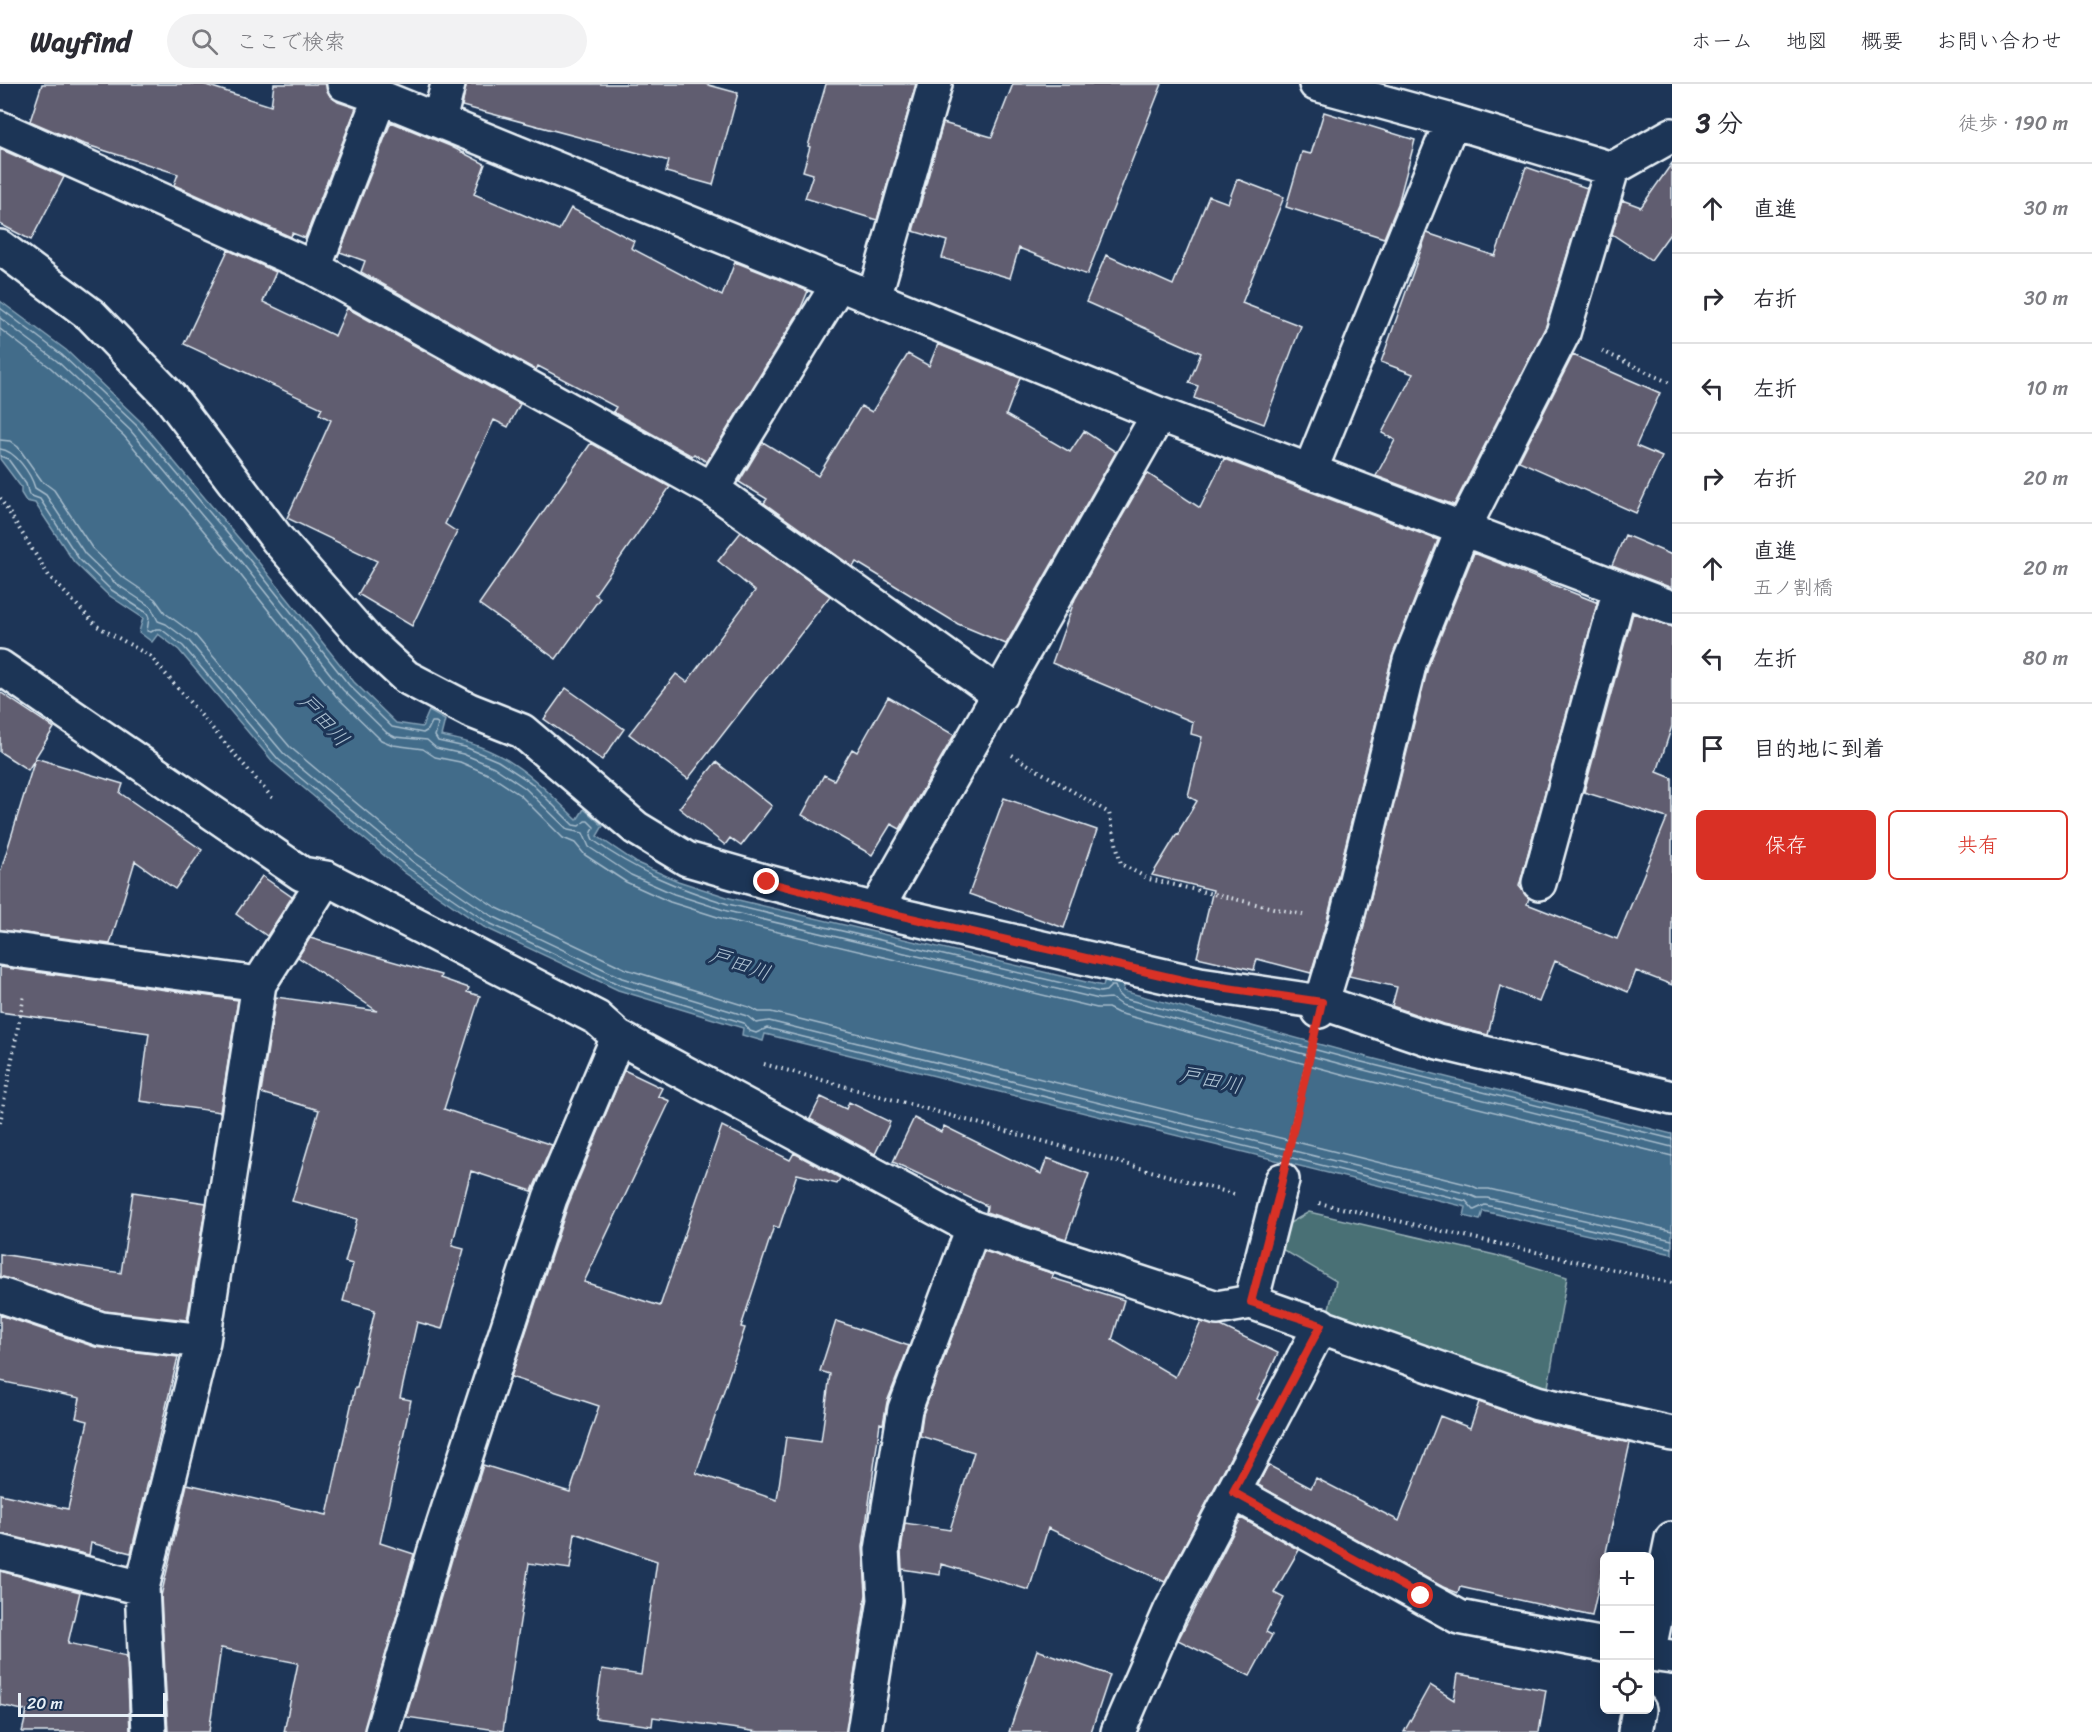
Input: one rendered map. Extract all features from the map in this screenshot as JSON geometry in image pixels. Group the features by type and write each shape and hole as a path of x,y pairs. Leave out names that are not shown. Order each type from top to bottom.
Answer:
{"street":[{"path":"344,84 1160,414 1672,608"},
{"path":"439,121 448,84"},
{"path":"874,298 935,84"},
{"path":"1316,84 1452,121 1612,169"},
{"path":"314,268 380,97"},
{"path":"1310,471 1452,121"},
{"path":"0,128 314,268 712,489 1000,695"},
{"path":"1320,1007 1345,925 1410,661 1463,529 1563,333 1612,169 1672,135"},
{"path":"0,248 91,315 170,397 278,540 367,641 406,677 469,710 522,731 636,828 687,859 876,910 1200,984 1320,1007 1438,1042 1672,1098"},
{"path":"712,489 839,284"},
{"path":"876,910 1160,414"},
{"path":"1539,883 1620,589"},
{"path":"0,667 302,874 326,878 597,1018 618,1037 973,1228 1217,1308 1251,1302 1537,1403 1672,1434"},
{"path":"149,1732 142,1588 203,1341 259,984 326,878"},
{"path":"0,948 259,984"},
{"path":"382,1732 434,1553 550,1198 618,1037"},
{"path":"1251,1302 1280,1187"},
{"path":"864,1732 885,1600 882,1550 905,1409 973,1228"},
{"path":"0,1295 101,1329 203,1341"},
{"path":"1118,1732 1170,1612 1321,1325"},
{"path":"1233,1492 1459,1617 1600,1644"},
{"path":"1654,1625 1672,1539"},
{"path":"0,1552 142,1588"},
{"path":"1654,1655 1672,1658"},
{"path":"1635,1732 1637,1714"}],"path":[{"path":"1563,333 1672,384"},
{"path":"0,498 49,576 97,626 150,656 280,806"},
{"path":"977,734 1109,813 1121,864 1149,879 1345,925"},
{"path":"0,1123 32,953"},
{"path":"758,1063 1263,1202 1280,1187 1320,1007"},
{"path":"1280,1187 1672,1283"}],"green space":[{"path":"1309,1212 1495,1255 1567,1277 1547,1393 1328,1312 1336,1281 1275,1245 1281,1228"}],"water":[{"name":"戸田川","path":"0,301 66,350 140,421 252,554 354,682 396,723 422,727 429,711 445,720 441,736 464,741 501,756 531,777 577,820 584,809 603,826 597,836 637,863 678,881 730,898 1103,986 1105,978 1125,982 1123,991 1355,1054 1672,1134 1672,1254 1483,1211 1480,1220 1464,1216 1466,1207 765,1034 763,1041 742,1035 743,1028 618,990 484,927 405,873 274,763 179,650 158,634 152,642 139,632 143,618 107,594 74,562 35,503 26,501 21,493 21,487 0,459"}],"building":[{"path":"42,84 203,84 271,106 274,84 326,84 330,96 338,102 356,108 305,238 292,233 291,237 174,185 178,174 81,143 30,121"},
{"path":"466,84 705,84 738,93 713,185 666,172 669,161 462,106"},
{"path":"826,84 916,84 877,220 805,198 813,174 803,171"},
{"path":"1013,84 1162,84 1087,275 1019,248 1010,278 942,258 947,241 913,231 943,123 992,137"},
{"path":"1324,112 1415,140 1398,204 1384,238 1286,207 1302,152 1311,154"},
{"path":"391,122 450,146 485,164 474,194 559,230 571,208 634,241 631,248 722,296 735,262 808,291 800,310 707,462 613,412 616,407 538,366 536,370 361,272 365,261 340,252"},
{"path":"0,149 64,177 31,240 0,224"},
{"path":"1672,163 1672,231 1651,260 1612,234 1622,200 1641,207"},
{"path":"1526,167 1587,188 1546,326 1454,505 1376,476 1395,440 1382,433 1413,374 1381,362 1427,233 1495,256"},
{"path":"1237,179 1284,197 1242,303 1301,326 1264,424 1194,398 1198,386 1189,383 1201,353 1086,302 1106,255 1173,285 1209,196 1228,203"},
{"path":"228,250 276,272 263,302 335,336 347,308 520,404 508,427 494,420 445,524 457,532 412,626 358,594 377,561 287,518 331,420 319,414 322,408 184,344"},
{"path":"938,344 1020,378 1006,415 1070,452 1084,431 1116,452 1006,644 958,624 858,563 856,562 853,567 764,503 767,499 739,482 763,442 818,476 861,406 872,412 908,354 929,366"},
{"path":"1573,355 1660,393 1636,446 1662,457 1636,513 1519,461"},
{"path":"591,443 670,487 595,594 600,598 556,659 479,604"},
{"path":"1224,459 1438,540 1392,657 1327,920 1311,973 1257,959 1254,970 1197,957 1213,890 1152,875 1177,834 1179,835 1180,829 1197,801 1188,796 1202,737 1191,734 1193,722 1052,663 1075,599 1147,473 1200,508"},
{"path":"741,532 830,596 688,779 629,734 676,674 687,682 755,591 718,561"},
{"path":"1625,535 1672,555 1672,588 1612,565"},
{"path":"1474,553 1596,602 1598,600 1519,886 1529,898 1527,904 1617,939 1667,818 1584,792 1633,613 1672,626 1672,726 1657,772 1672,778 1672,985 1636,971 1628,992 1555,961 1539,1002 1500,986 1488,1035 1443,1024 1392,1006 1397,987 1349,976 1363,929 1428,667"},
{"path":"566,688 624,729 602,760 544,719"},
{"path":"0,692 54,728 35,758 123,784 120,793 202,850 175,889 135,861 110,944 0,930 0,873 35,759 28,770 0,752"},
{"path":"888,697 954,735 900,829 891,824 872,855 802,815 824,775 834,780 852,749 857,752"},
{"path":"716,762 772,806 741,846 730,838 725,845 679,808"},
{"path":"1004,798 1097,830 1064,928 969,894"},
{"path":"262,876 292,897 267,936 236,914"},
{"path":"310,938 441,975 440,978 469,988 467,992 480,996 444,1109 552,1145 532,1191 471,1171 452,1246 464,1249 442,1329 417,1322 400,1398 411,1400 380,1543 414,1554 364,1732 284,1732 298,1663 221,1648 209,1732 168,1732 161,1596 187,1484 327,1515 375,1310 343,1301 353,1264 345,1262 357,1219 292,1201 319,1110 261,1093 276,997 377,1011 298,957"},
{"path":"0,967 238,1000 220,1112 140,1101 149,1033 0,1012"},
{"path":"624,1070 662,1088 658,1096 670,1101 584,1282 660,1306 722,1126 790,1160 794,1153 840,1178 837,1184 797,1174 779,1228 774,1226 741,1327 745,1328 696,1473 777,1500 786,1437 821,1442 830,1374 820,1371 836,1321 909,1346 887,1402 883,1424 880,1423 863,1547 866,1594 846,1732 759,1732 653,1717 652,1726 595,1718 602,1669 641,1675 657,1561 575,1533 570,1569 529,1563 503,1731 406,1717 452,1559 483,1465 570,1492 599,1406 511,1377 568,1205"},
{"path":"821,1097 846,1109 849,1102 890,1122 875,1154 810,1119"},
{"path":"914,1118 941,1132 944,1126 1041,1174 1047,1158 1089,1174 1066,1239 986,1212 987,1206 893,1162"},
{"path":"133,1192 206,1203 187,1320 105,1311 0,1277 0,1254 121,1273"},
{"path":"984,1251 1054,1274 1052,1278 1124,1300 1112,1340 1175,1377 1201,1322 1221,1326 1278,1353 1257,1399 1260,1401 1165,1582 1048,1528 1029,1590 941,1564 940,1575 902,1569 901,1551 905,1523 950,1530 974,1452 920,1436 923,1414"},
{"path":"0,1315 95,1347 178,1357 131,1553 91,1543 89,1555 0,1534 0,1494 68,1509 88,1421 76,1418 80,1398 0,1381"},
{"path":"1479,1402 1533,1421 1630,1443 1606,1552 1600,1552 1600,1580 1592,1616 1460,1587 1458,1593 1443,1587 1258,1485 1268,1465 1311,1488 1316,1478 1399,1521 1440,1416 1470,1428"},
{"path":"1241,1518 1299,1550 1274,1593 1284,1598 1266,1632 1272,1635 1250,1676 1178,1640"},
{"path":"0,1571 80,1592 68,1643 127,1656 130,1732 22,1732 27,1711 0,1705"},
{"path":"1037,1650 1110,1675 1091,1732 1009,1732"},
{"path":"1458,1674 1546,1690 1539,1732 1404,1732 1430,1685 1454,1700"}],"route":[{"path":"767,882 876,910 1200,984 1322,1002 1318,1011 1279,1194 1251,1302 1321,1325 1233,1492 1421,1596"}]}
